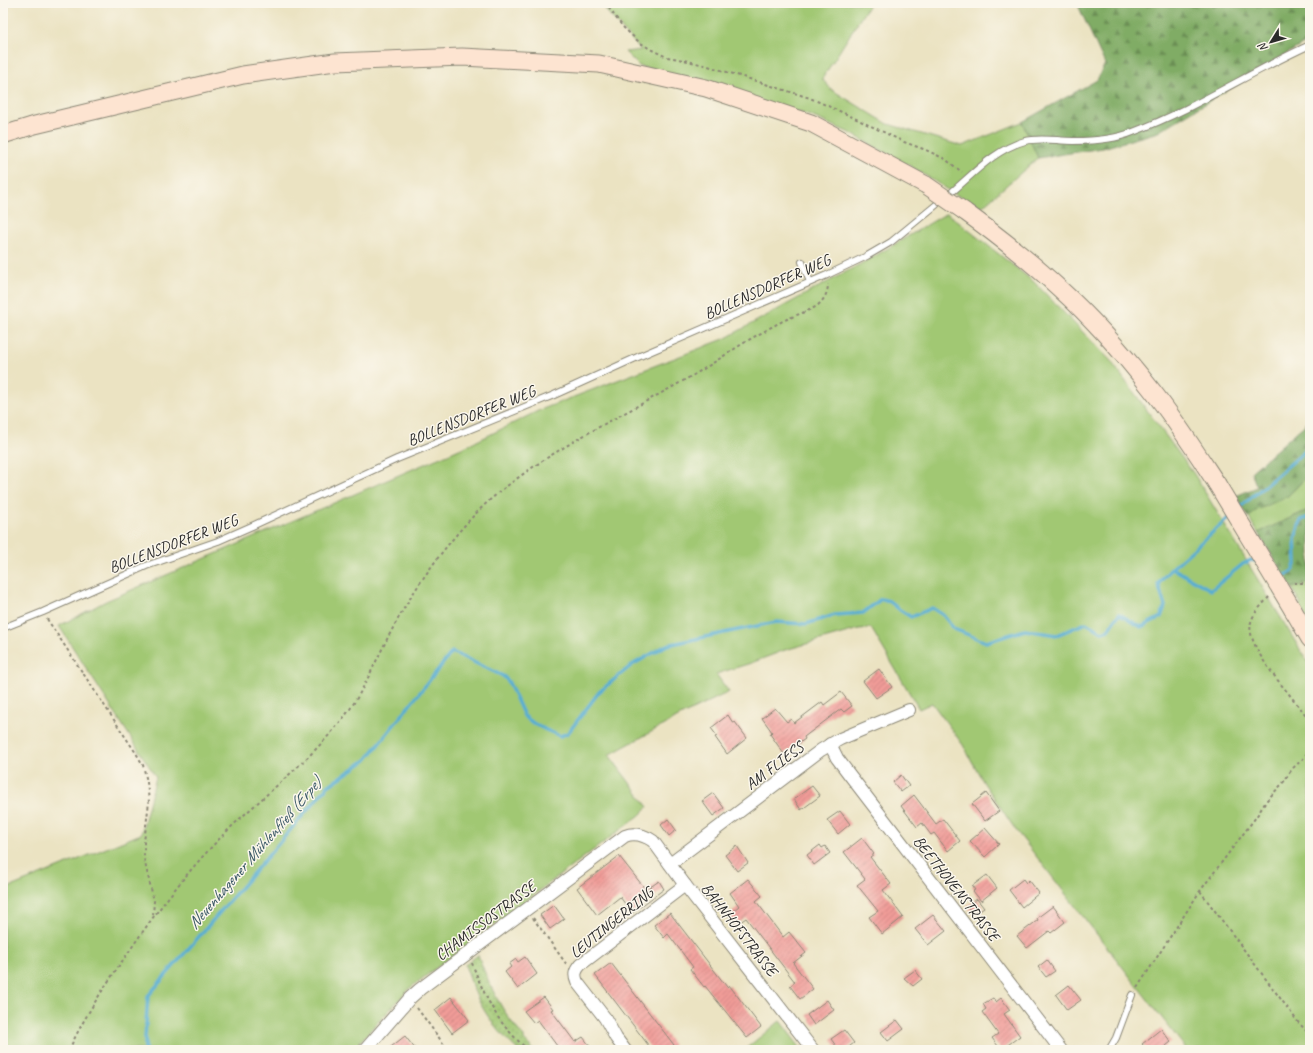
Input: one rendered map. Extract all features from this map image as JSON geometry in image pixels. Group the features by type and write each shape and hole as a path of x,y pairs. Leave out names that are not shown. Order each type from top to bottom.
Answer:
{"main road":[{"path":"3,135 35,125 243,75 335,62 462,57 599,64 706,88 811,124 926,186 964,211 1034,265 1096,324 1156,394 1188,439 1217,484 1310,639"}],"street":[{"name":"AM FLIESS","path":"670,864 820,750 830,744 909,710"},
{"name":"BEETHOVENSTRASSE","path":"830,744 837,758 849,774 1061,1050"},
{"name":"BAHNHOFSTRASSE","path":"638,834 653,841 685,885 813,1050"},
{"name":"CHAMISSOSTRASSE","path":"365,1050 410,998 420,989 625,836 638,834"},
{"name":"LEUTINGERRING","path":"625,1050 616,1038 605,1018 577,982 575,972 580,965 685,885"}],"lane":[{"path":"953,191 999,152 1025,141 1040,139 1073,141 1101,140 1119,137 1134,132 1170,117 1310,45"},
{"name":"BOLLENSDORFER WEG","path":"3,628 43,612 146,566 218,541 397,460 554,395 827,275 867,256 891,242 936,205"},
{"path":"802,262 810,282"},
{"path":"1109,1050 1116,1038 1132,995"}],"path":[{"path":"605,3 623,27 639,42 652,50 667,57 708,66 810,98 904,142 945,159 958,168 967,178"},
{"path":"69,1050 80,1026 101,991 177,885 224,834 313,752 349,710 365,684 393,628 429,571 470,520 491,499 563,447 691,376 739,345 764,331 817,306 822,301 828,288 827,275"},
{"path":"1291,583 1305,583 1310,588"},
{"path":"1271,595 1257,610 1251,621 1250,631 1254,644 1268,667 1310,720"},
{"path":"43,612 143,765 147,782 149,802 144,842 144,859 154,900 153,917"},
{"path":"1132,995 1200,891 1256,817 1267,800 1283,783 1310,748"},
{"path":"1200,891 1298,1022 1310,1035"},
{"path":"526,909 571,970 575,972"},
{"path":"468,952 476,974 492,1008 500,1021 528,1050"},
{"path":"410,998 448,1050"}],"green space":[{"path":"601,3 870,3 822,79 832,90 888,124 962,146 1022,122 1038,158 979,209 912,167 850,133 811,116 639,66 625,52 641,50"},
{"path":"1077,3 1310,3 1310,40 1158,132 1103,148 1038,158 1022,122 1097,80 1105,64"},
{"path":"947,213 1034,282 1110,360 1194,474 1310,666 1310,1050 1187,1050 1015,829 984,783 963,745 932,703 919,709 871,628 859,629 785,650 716,674 729,692 682,715 609,755 648,807 640,815 411,987 352,1050 3,1050 3,890 141,834 156,777 59,626 106,601 471,444 540,410 724,339 875,256"},
{"path":"1310,420 1310,473 1288,496 1255,511 1249,518 1236,496 1257,487 1251,472"},
{"path":"1310,473 1310,509 1258,533 1249,518 1255,511 1288,496"},
{"path":"1310,509 1310,583 1292,588 1258,533"},
{"path":"1310,583 1310,624 1299,606 1301,605 1292,588"},
{"path":"478,955 492,988 503,1008 516,1028 524,1037 524,1040 534,1050 518,1050 500,1032 485,1012 475,993 465,965"},
{"path":"780,1021 802,1050 744,1050"}],"building":[{"path":"879,669 892,687 876,698 863,681"},
{"path":"841,692 852,706 844,712 841,709 804,737 805,739 784,754 770,734 772,732 762,718 775,708 787,722 791,719 794,723 822,702 824,705"},
{"path":"728,715 733,723 735,722 747,738 727,754 715,737 717,736 711,728"},
{"path":"901,775 909,786 901,792 893,782"},
{"path":"812,786 820,796 801,810 794,799"},
{"path":"713,793 724,808 713,816 702,801"},
{"path":"986,793 999,811 985,821 972,804"},
{"path":"914,795 936,824 943,819 960,841 948,851 934,833 931,835 922,823 917,827 901,806"},
{"path":"840,811 850,824 838,834 827,820"},
{"path":"668,819 676,830 669,836 661,825"},
{"path":"985,828 999,844 985,857 970,841"},
{"path":"862,838 874,854 870,857 891,884 883,890 903,917 882,934 869,917 878,911 857,885 865,879 844,852"},
{"path":"820,845 822,848 825,846 830,853 814,865 807,855"},
{"path":"737,846 748,863 737,871 725,855"},
{"path":"619,856 646,890 659,881 664,889 632,913 620,897 597,915 577,888"},
{"path":"987,875 997,888 981,901 973,891 975,890 972,886"},
{"path":"748,879 762,896 756,901 783,937 789,932 806,953 793,963 813,989 800,999 790,986 795,982 746,918 736,925 728,915 739,906 730,893"},
{"path":"1023,879 1026,883 1029,880 1039,893 1022,907 1009,890"},
{"path":"977,899 984,908 974,915 967,906"},
{"path":"554,905 564,919 550,929 540,915"},
{"path":"1053,906 1065,922 1051,933 1049,931 1027,948 1017,936"},
{"path":"670,913 727,987 729,985 761,1027 747,1038 690,969 693,967 668,934 664,938 654,925"},
{"path":"933,915 946,931 928,945 915,929"},
{"path":"525,957 537,974 518,989 505,972 511,967 509,964 516,959 518,962"},
{"path":"1047,960 1055,971 1046,977 1038,967"},
{"path":"611,963 674,1045 668,1050 652,1050 595,975"},
{"path":"915,970 922,979 913,986 904,978"},
{"path":"1069,985 1081,1000 1067,1010 1056,995"},
{"path":"451,997 469,1020 452,1033 435,1010"},
{"path":"544,997 553,1009 551,1010 575,1042 583,1037 593,1050 560,1050 538,1020 534,1023 524,1011"},
{"path":"993,998 996,1002 1001,998 1010,1010 1004,1014 1020,1036 1001,1050 992,1038 998,1034 982,1012 986,1009 983,1004"},
{"path":"827,1000 834,1010 814,1025 807,1015"},
{"path":"897,1020 904,1029 888,1041 881,1032"},
{"path":"1161,1029 1171,1042 1161,1050 1147,1050 1142,1044"},
{"path":"844,1030 854,1043 845,1050 839,1050 831,1039"},
{"path":"405,1036 416,1050 387,1050"}],"waterway":[{"name":"Neuenhagener Mühlenfließ (Erpe)","path":"1238,509 1310,447"},
{"name":"Neuenhagener Mühlenfließ (Erpe)","path":"1172,568 1231,516"},
{"name":"Neuenhagener Mühlenfließ (Erpe)","path":"1278,572 1284,576 1292,572 1296,562 1295,539 1301,520 1310,517"},
{"name":"Neuenhagener Mühlenfließ (Erpe)","path":"145,1050 148,996 328,786 366,760 452,652 503,676 508,681 524,716 533,723 560,736 568,733 599,692 632,665 667,645 776,622 806,624 835,615 863,613 881,599 889,601 911,617 932,608 943,615 954,629 986,642 1025,630 1057,635 1086,623 1102,632 1108,630 1119,614 1141,627 1161,617 1165,606 1158,584 1172,568 1211,590 1243,564 1251,560 1257,561"}]}
